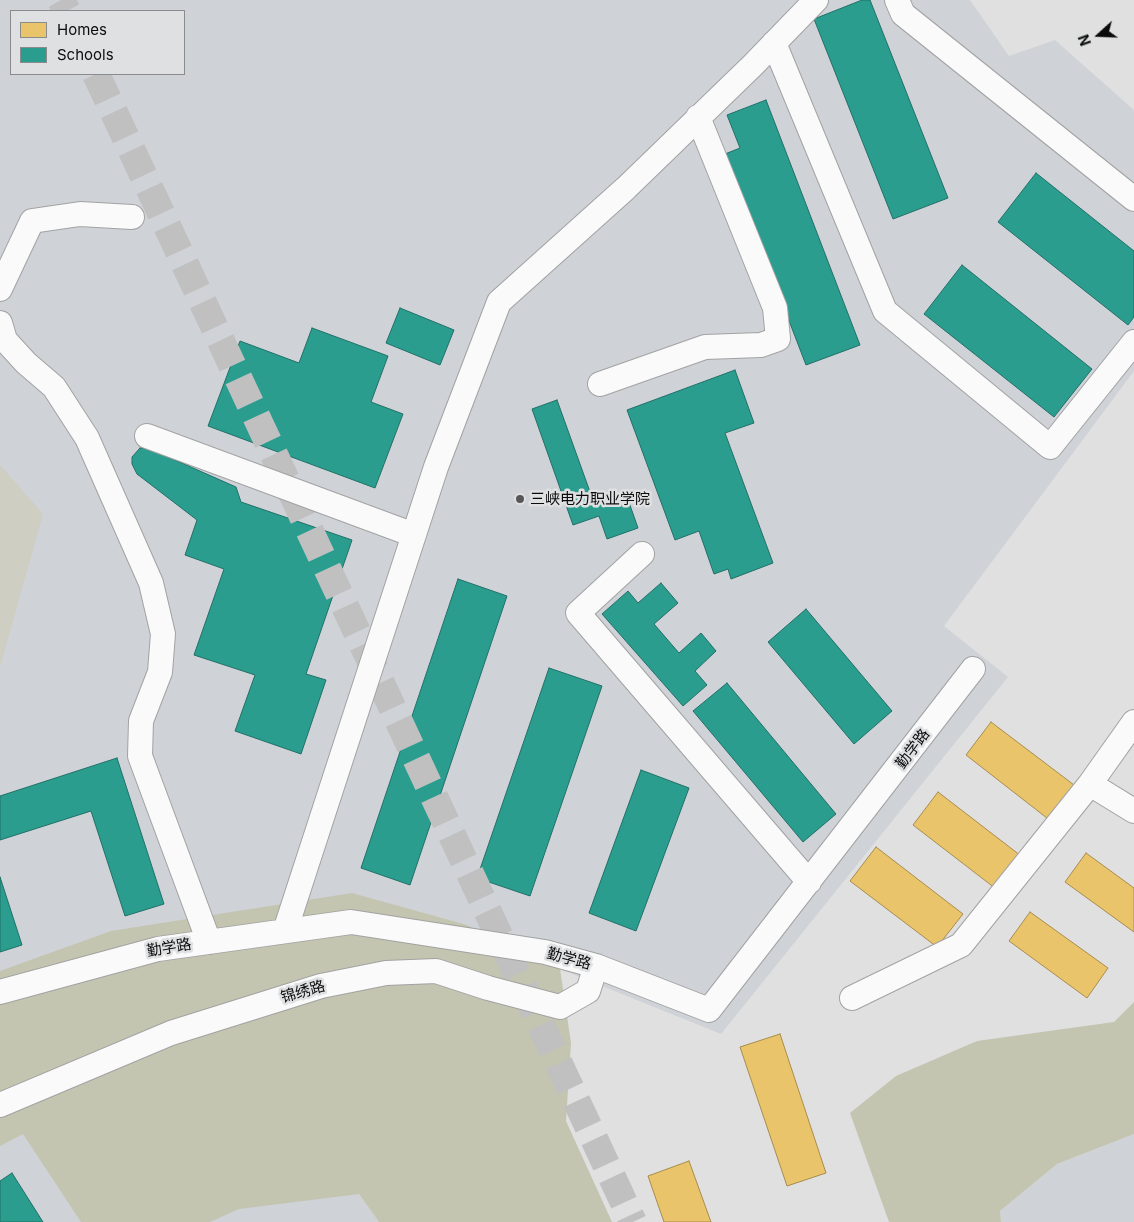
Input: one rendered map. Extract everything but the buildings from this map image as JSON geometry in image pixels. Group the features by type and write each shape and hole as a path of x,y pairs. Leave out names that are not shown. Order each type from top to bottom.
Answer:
{"street":[{"path":"285,931 436,467 499,302 626,188 816,0"},
{"path":"897,0 903,14 1134,199"},
{"path":"774,43 885,311 1050,447 1134,342"},
{"path":"600,384 705,347 761,345 778,339 775,308 698,117"},
{"path":"0,289 32,221 80,214 132,216"},
{"path":"0,323 5,340 26,363 54,387 87,438 151,583 163,634 160,672 140,721 140,756 209,942"},
{"path":"147,436 414,535"},
{"path":"642,554 578,612 809,882"},
{"name":"勤学路","path":"0,992 158,949 351,922 545,952 596,966 709,1010 973,669"},
{"path":"852,998 961,945 1090,784 1134,722"},
{"path":"1090,784 1134,811"},
{"name":"锦绣路","path":"0,1105 171,1034 321,986 386,973 436,971 488,988 560,1007 588,991 596,966"}],"shaded area":[{"name":"三峡电力职业学院","path":"0,0 970,0 1009,56 1055,40 1134,110 1134,371 944,626 1008,677 721,1034 560,969 359,1194 379,1222 0,1222"},
{"path":"0,465 43,514 0,667"},
{"path":"1134,1134 1134,1222 1001,1222 1000,1211 1057,1164"}],"green space":[{"path":"352,893 467,925 560,969 571,1043 566,1121 612,1222 379,1222 359,1194 239,1209 210,1222 81,1222 23,1134 0,1146 0,971 111,931"},
{"path":"1134,1002 1134,1134 1057,1164 1000,1211 1001,1222 889,1222 850,1113 896,1076 977,1041 1114,1022"}],"tunnel":[{"path":"61,0 66,10"},
{"path":"96,75 633,1222"}],"place":[{"name":"三峡电力职业学院","path":"520,499"}]}
